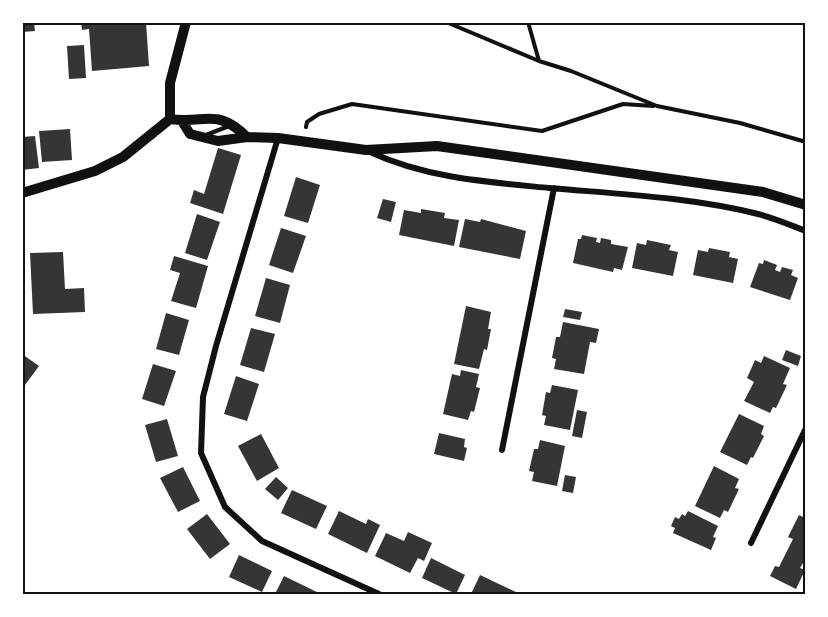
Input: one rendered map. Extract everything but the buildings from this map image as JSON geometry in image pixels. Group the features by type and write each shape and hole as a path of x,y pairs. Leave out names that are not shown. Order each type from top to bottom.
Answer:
{"street":[{"path":"170,119 170,83 186,22"},
{"path":"22,193 95,171 123,157 170,119 182,121 202,117 227,121 234,124 247,137"},
{"path":"182,121 190,134 218,141 247,137 278,138 366,150 437,146 763,192 806,205"},
{"path":"278,138 203,397 201,453 225,507 262,541 379,594"},
{"path":"366,150 426,172 475,181 708,203 761,214 806,231"},
{"path":"502,450 554,188"},
{"path":"751,543 806,428"}],"lane":[{"path":"201,137 234,124"}],"path":[{"path":"446,22 539,61 571,71 657,106"},
{"path":"528,22 539,61"},
{"path":"303,141 307,122 319,114 352,104 542,131 623,104 657,106 740,123 806,142"}]}
